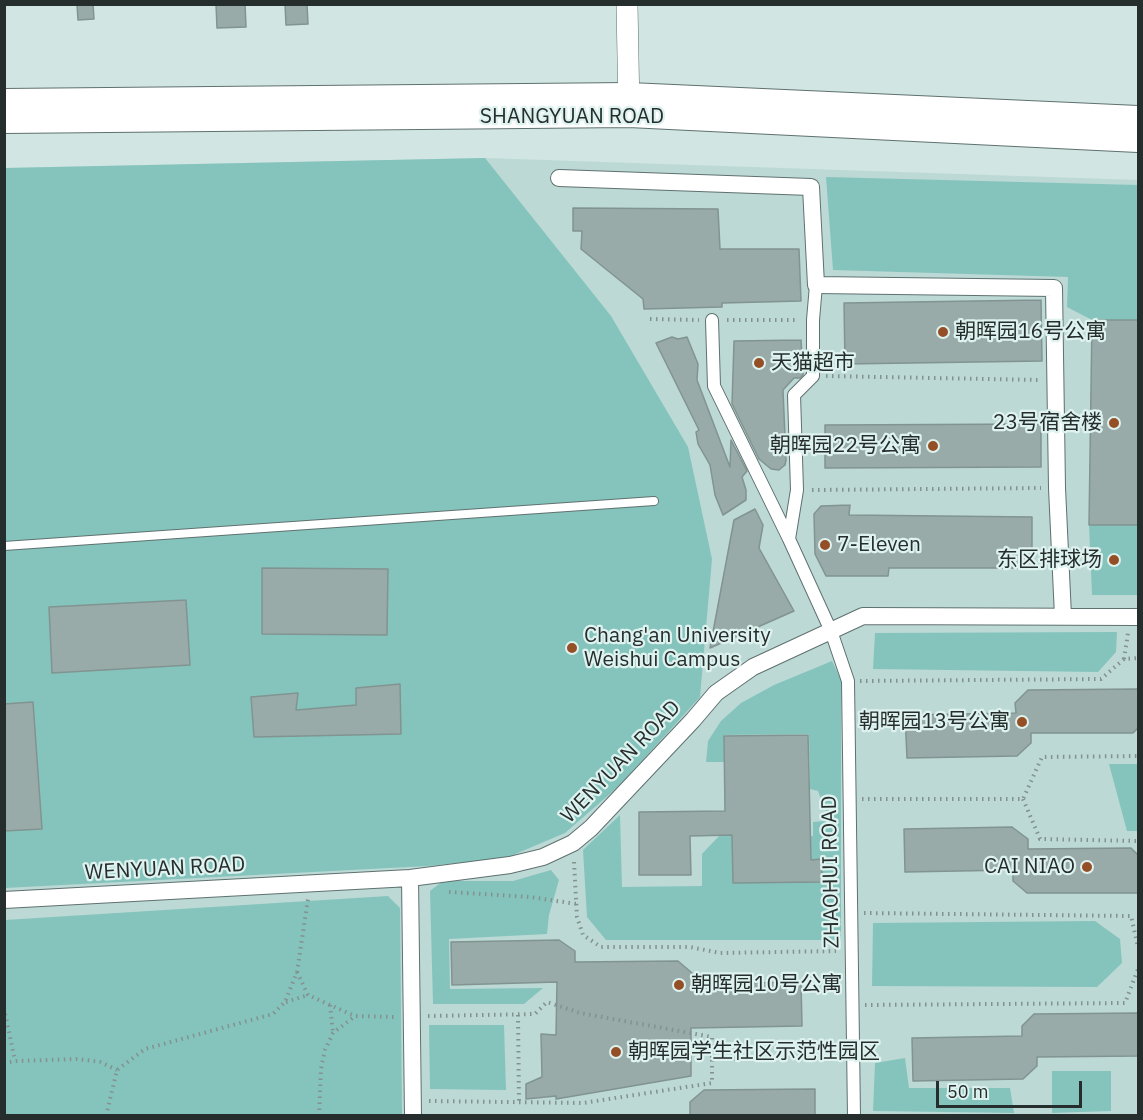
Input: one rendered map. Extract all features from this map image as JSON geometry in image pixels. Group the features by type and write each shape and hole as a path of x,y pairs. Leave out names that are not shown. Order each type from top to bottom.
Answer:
{"main road":[{"name":"SHANGYUAN ROAD","path":"4,101 629,105 1138,118"},
{"name":"SHANGYUAN ROAD","path":"4,121 629,105 1138,140"}],"street":[{"path":"627,4 629,105"},
{"path":"559,178 811,187 816,285 813,320 813,376 794,395 797,490 789,539"},
{"path":"816,285 1054,288 1057,488 1063,616"},
{"name":"ZHAOHUI ROAD","path":"712,320 714,386 831,631 848,681 854,1116"},
{"name":"WENYUAN ROAD","path":"4,900 410,878 510,865 543,857 573,843 591,828 716,693 753,667 863,615 1135,617"},
{"path":"410,878 413,1108"}],"lane":[{"path":"4,546 654,501"}],"path":[{"path":"650,319 813,320"},
{"path":"813,376 1056,381"},
{"path":"797,490 1057,488"},
{"path":"848,681 1101,680 1124,659 1135,617"},
{"path":"1124,659 1138,658"},
{"path":"1138,756 1042,757 1023,799 1040,839 1138,841"},
{"path":"849,799 1023,799"},
{"path":"573,843 577,917 583,935 602,947 690,947 720,953 852,951"},
{"path":"106,1116 117,1070 145,1049 273,1014 285,1002 297,972 308,906 307,883"},
{"path":"851,913 1131,916 1138,947"},
{"path":"852,1005 1125,1002 1138,969"},
{"path":"297,972 308,994 355,1016 535,1014 547,1002 580,1013 712,1036 712,1083 583,1104 413,1108"},
{"path":"285,1002 308,994"},
{"path":"330,1005 333,1033"},
{"path":"4,1008 15,1061"},
{"path":"519,1015 519,1104"},
{"path":"319,1116 321,1069 325,1050 333,1033 355,1016"},
{"path":"712,1059 852,1057"},
{"path":"4,1063 78,1059 100,1062 117,1070"}],"shaded area":[{"name":"Chang'an University Weishui Campus","path":"485,158 1138,180 1138,1115 5,1115 4,168"},
{"path":"485,158 611,316 688,447 712,559 700,697 619,786 565,833 506,858 428,866 5,888 5,168"},
{"path":"826,177 1138,185 1138,320 1092,320 1067,307 1068,277 833,270"},
{"name":"东区排球场","path":"1089,525 1138,525 1138,595 1092,595"},
{"path":"1117,632 1116,652 1098,672 873,669 875,633"},
{"path":"832,661 841,680 841,940 606,940 587,917 583,850 620,815 622,887 702,886 702,854 720,835 813,836 813,822 826,821 827,814 818,791 810,789 809,734 724,735 724,762 706,762 708,741 721,721 741,703 774,685"},
{"path":"1109,764 1138,764 1138,831 1127,831"},
{"path":"551,870 559,880 549,915 547,934 449,939 450,989 543,988 524,1004 433,1004 430,891 443,881 513,881"},
{"path":"388,896 400,908 402,1115 5,1115 5,920"},
{"path":"1095,921 1120,939 1122,963 1097,987 872,986 873,923"},
{"path":"429,1025 504,1025 506,1090 430,1089"},
{"path":"905,1058 909,1088 1010,1088 1014,1113 873,1111 875,1063"},
{"path":"1052,1071 1111,1071 1111,1111 1052,1113"}],"building":[{"path":"77,4 93,4 94,19 78,20"},
{"path":"216,4 245,4 246,27 217,28"},
{"path":"285,4 307,4 308,24 286,25"},
{"path":"573,208 718,209 720,249 799,249 801,301 722,303 722,307 644,309 643,299 581,249 582,231 573,231"},
{"name":"朝晖园16号公寓","path":"1041,300 1042,361 845,364 844,303"},
{"name":"23号宿舍楼","path":"1092,320 1138,320 1138,525 1089,525"},
{"path":"672,337 678,339 687,337 698,364 697,380 730,467 731,440 747,471 742,477 746,500 723,515 715,495 710,465 698,444 696,432 699,430 656,343"},
{"path":"801,340 803,375 800,378 794,378 783,390 785,465 779,470 771,469 759,459 732,404 734,341"},
{"name":"朝晖园22号公寓","path":"1041,424 1041,467 825,468 825,425"},
{"path":"850,505 849,515 1032,517 1032,568 889,568 888,576 826,576 815,554 814,514 821,506"},
{"path":"755,509 763,525 759,548 794,611 710,648 734,520"},
{"path":"262,568 388,569 387,635 262,634"},
{"path":"186,600 190,665 52,673 49,607"},
{"path":"400,684 401,734 254,737 251,697 298,693 296,710 356,705 356,688"},
{"name":"朝晖园13号公寓","path":"1138,689 1138,728 1133,733 1031,733 1031,743 1017,756 907,758 905,715 1016,713 1015,703 1028,690"},
{"path":"33,702 42,829 4,831 4,704"},
{"path":"808,735 811,860 822,859 822,882 733,883 732,835 690,836 691,875 639,875 639,812 725,811 724,736"},
{"path":"1012,827 1028,839 1028,849 1131,848 1138,855 1138,893 1027,893 1013,881 1013,870 905,872 904,829"},
{"path":"559,940 575,951 575,962 678,961 692,973 692,984 801,982 802,1026 691,1028 691,1076 556,1099 556,1096 526,1099 526,1084 542,1077 541,1034 556,1035 557,982 452,985 451,942"},
{"path":"1138,1013 1138,1056 1037,1057 1037,1066 1023,1079 913,1081 912,1038 1022,1036 1022,1026 1034,1014"},
{"path":"815,1089 815,1116 690,1116 690,1102 704,1090"}],"place":[{"name":"朝晖园16号公寓","path":"943,332"},
{"name":"天猫超市","path":"759,363"},
{"name":"23号宿舍楼","path":"1114,423"},
{"name":"朝晖园22号公寓","path":"933,446"},
{"name":"7-Eleven","path":"825,545"},
{"name":"东区排球场","path":"1114,560"},
{"name":"Chang'an University Weishui Campus","path":"572,648"},
{"name":"朝晖园13号公寓","path":"1022,722"},
{"name":"CAI NIAO","path":"1087,867"},
{"name":"朝晖园10号公寓","path":"679,985"},
{"name":"朝晖园学生社区示范性园区","path":"616,1052"}]}
